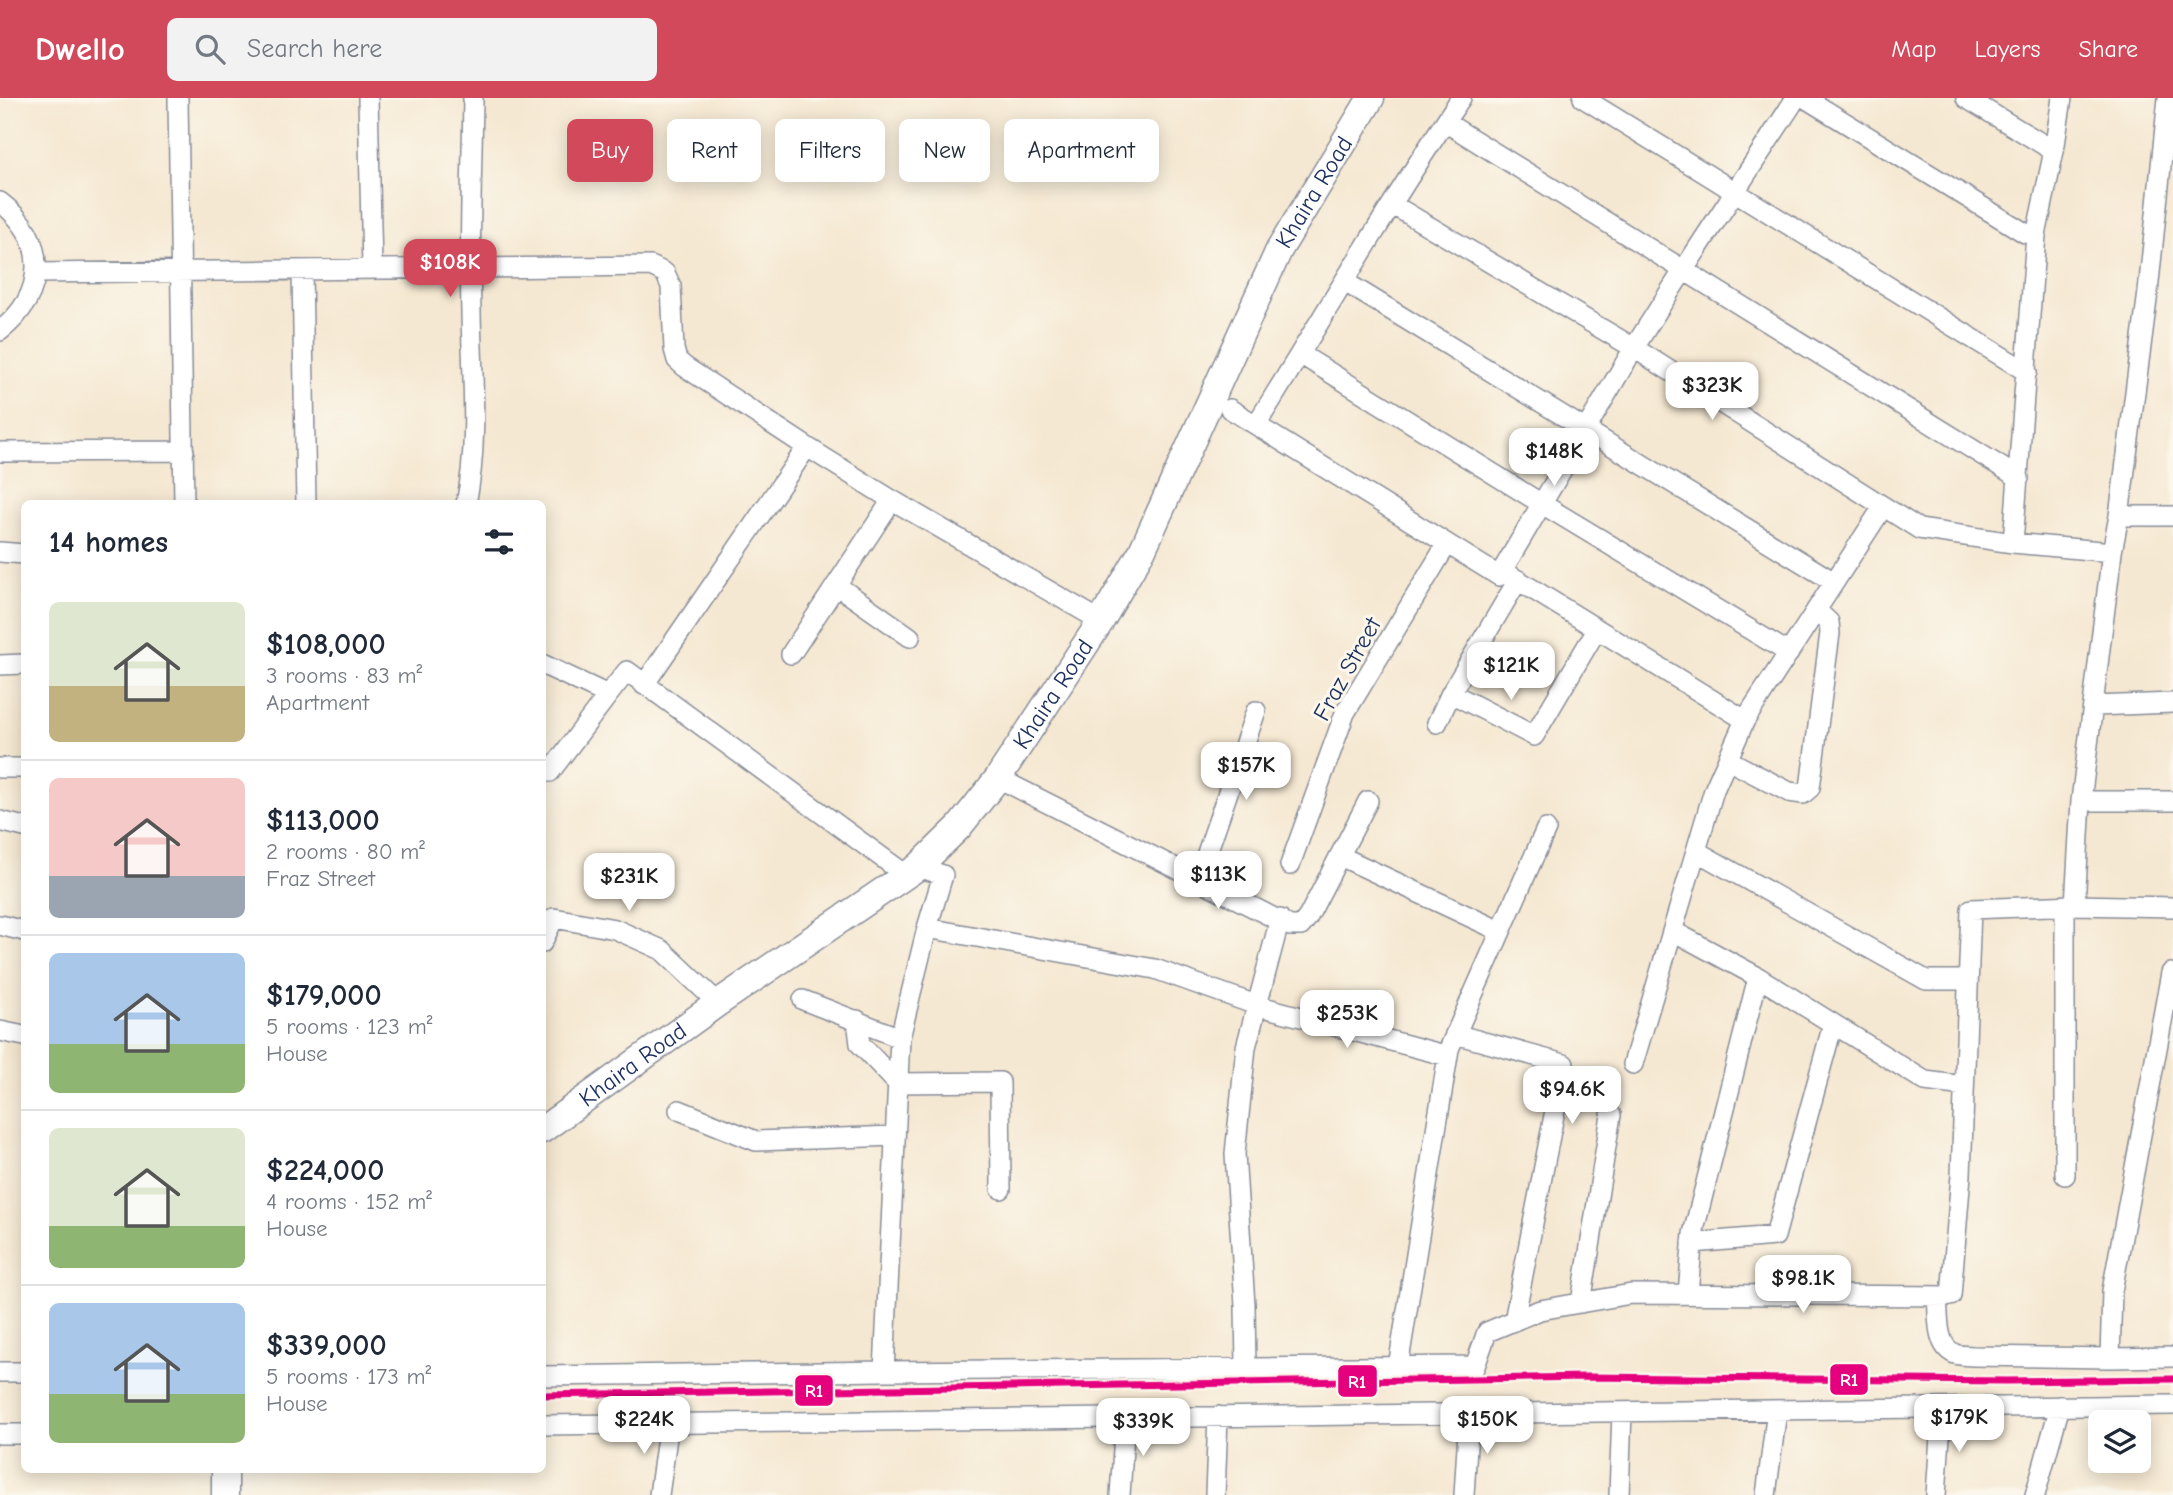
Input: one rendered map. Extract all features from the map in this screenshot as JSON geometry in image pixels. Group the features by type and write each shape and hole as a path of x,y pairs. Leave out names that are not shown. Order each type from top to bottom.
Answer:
{"street":[{"path":"178,98 184,500"},
{"path":"368,98 372,268"},
{"path":"467,500 473,437 470,269 473,98"},
{"name":"Khaira Road","path":"546,1126 718,1003 912,871 959,827 998,778 1101,621 1142,551 1279,250 1371,98"},
{"path":"1256,425 1461,98"},
{"path":"1583,98 2027,372"},
{"path":"1437,723 1511,575 1542,504 1683,269 1796,98"},
{"path":"1805,98 2025,233 2036,235"},
{"path":"1966,98 2054,151"},
{"path":"2013,543 2036,235 2062,98"},
{"path":"2065,1175 2070,905 2112,552 2148,292 2168,98"},
{"path":"1445,122 2019,478"},
{"path":"0,202 14,212 27,230 34,251 36,273 30,298 16,318 0,331"},
{"path":"1393,205 1634,348 1919,529 2013,543 2112,552"},
{"path":"36,273 651,266 665,273 671,286 674,349 677,360 685,368 892,500 1101,621"},
{"path":"302,270 306,500"},
{"path":"1345,282 1834,582"},
{"path":"1300,354 1788,653"},
{"path":"1230,410 1499,576 1511,575 1745,720"},
{"path":"644,685 807,447"},
{"path":"0,452 184,451"},
{"path":"791,654 892,500"},
{"path":"1633,1064 1714,790 1745,720 1883,507"},
{"path":"2119,516 2173,516"},
{"name":"Fraz Street","path":"1290,865 1345,713 1447,544"},
{"path":"0,552 21,554"},
{"path":"836,585 910,637"},
{"path":"1728,760 1789,792 1803,794 1810,788 1830,633 1829,622 1816,610"},
{"path":"1451,693 1534,736 1597,629"},
{"path":"0,665 21,664"},
{"path":"546,666 608,695"},
{"path":"546,770 550,772 627,671 912,871 943,875 900,1038 884,1371"},
{"path":"2094,706 2173,703"},
{"path":"1198,879 1256,711"},
{"path":"0,768 21,768"},
{"path":"998,778 1290,926 1301,926 1308,917 1368,801"},
{"path":"2081,801 2173,801"},
{"path":"0,821 21,826"},
{"path":"1398,1367 1448,1056 1455,1034 1546,829"},
{"path":"1696,851 1926,979 1968,979"},
{"path":"1340,856 1500,931"},
{"path":"546,1376 1475,1366 1488,1332 1540,1310 1631,1294 1951,1296 1961,1175 1971,909 2070,905 2173,907"},
{"path":"548,915 615,929 662,950 718,1003"},
{"path":"1246,1368 1245,1305 1235,1154 1246,1047 1280,919"},
{"path":"0,925 21,930"},
{"path":"927,928 1154,969 1256,1005 1448,1056"},
{"path":"1673,931 1758,977 1925,1081 1964,1086"},
{"path":"2110,1358 2112,1291 2171,973"},
{"path":"1688,1294 1692,1242 1758,977"},
{"path":"803,1000 900,1038"},
{"path":"856,1020 860,1044 897,1083 1000,1082 1001,1189"},
{"path":"1692,1242 1775,1237 1833,1024"},
{"path":"0,1031 21,1036"},
{"path":"1455,1034 1564,1064 1514,1321"},
{"path":"679,1110 756,1141 895,1136"},
{"path":"1581,1303 1611,1115"},
{"path":"1937,1296 1940,1335 1944,1345 1954,1353 1972,1356 2173,1357"},
{"path":"0,1372 21,1372"},
{"path":"546,1425 2173,1405"},
{"path":"2035,1495 2060,1406"},
{"path":"1936,1495 1942,1408"},
{"path":"1766,1495 1777,1410"},
{"path":"1619,1495 1622,1412"},
{"path":"1464,1495 1469,1414"},
{"path":"1215,1495 1219,1416"},
{"path":"1120,1495 1125,1418"},
{"path":"659,1495 668,1423"},
{"path":"0,1434 21,1434"},
{"path":"225,1495 226,1473"}],"transit line":[{"name":"R1","path":"546,1395 1587,1377 2008,1381 2173,1379"}]}
